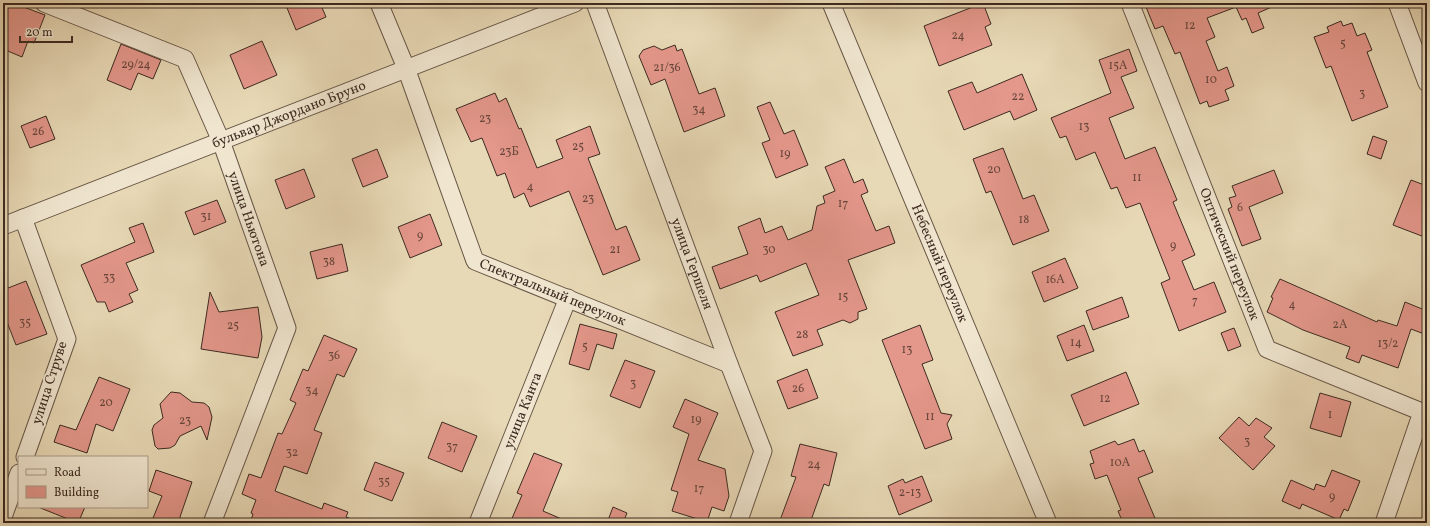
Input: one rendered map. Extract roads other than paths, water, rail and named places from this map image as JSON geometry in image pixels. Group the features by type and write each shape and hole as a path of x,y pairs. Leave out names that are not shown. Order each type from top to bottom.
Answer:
{"street":[{"name":"улица Ньютона","path":"44,3 185,59 221,141 287,328 212,523"},
{"name":"Спектральный переулок","path":"379,3 406,68 475,260 729,364"},
{"name":"бульвар Джордано Бруно","path":"3,226 575,3"},
{"name":"улица Гершеля","path":"595,3 763,452 738,523"},
{"name":"Небесный переулок","path":"830,3 1048,523"},
{"name":"Оптический переулок","path":"1130,3 1268,349 1422,412 1384,523"},
{"path":"1397,3 1427,83"},
{"name":"улица Струве","path":"23,218 67,339 25,456"},
{"name":"улица Канта","path":"478,523 568,298"},
{"path":"3,517 18,476"}]}
